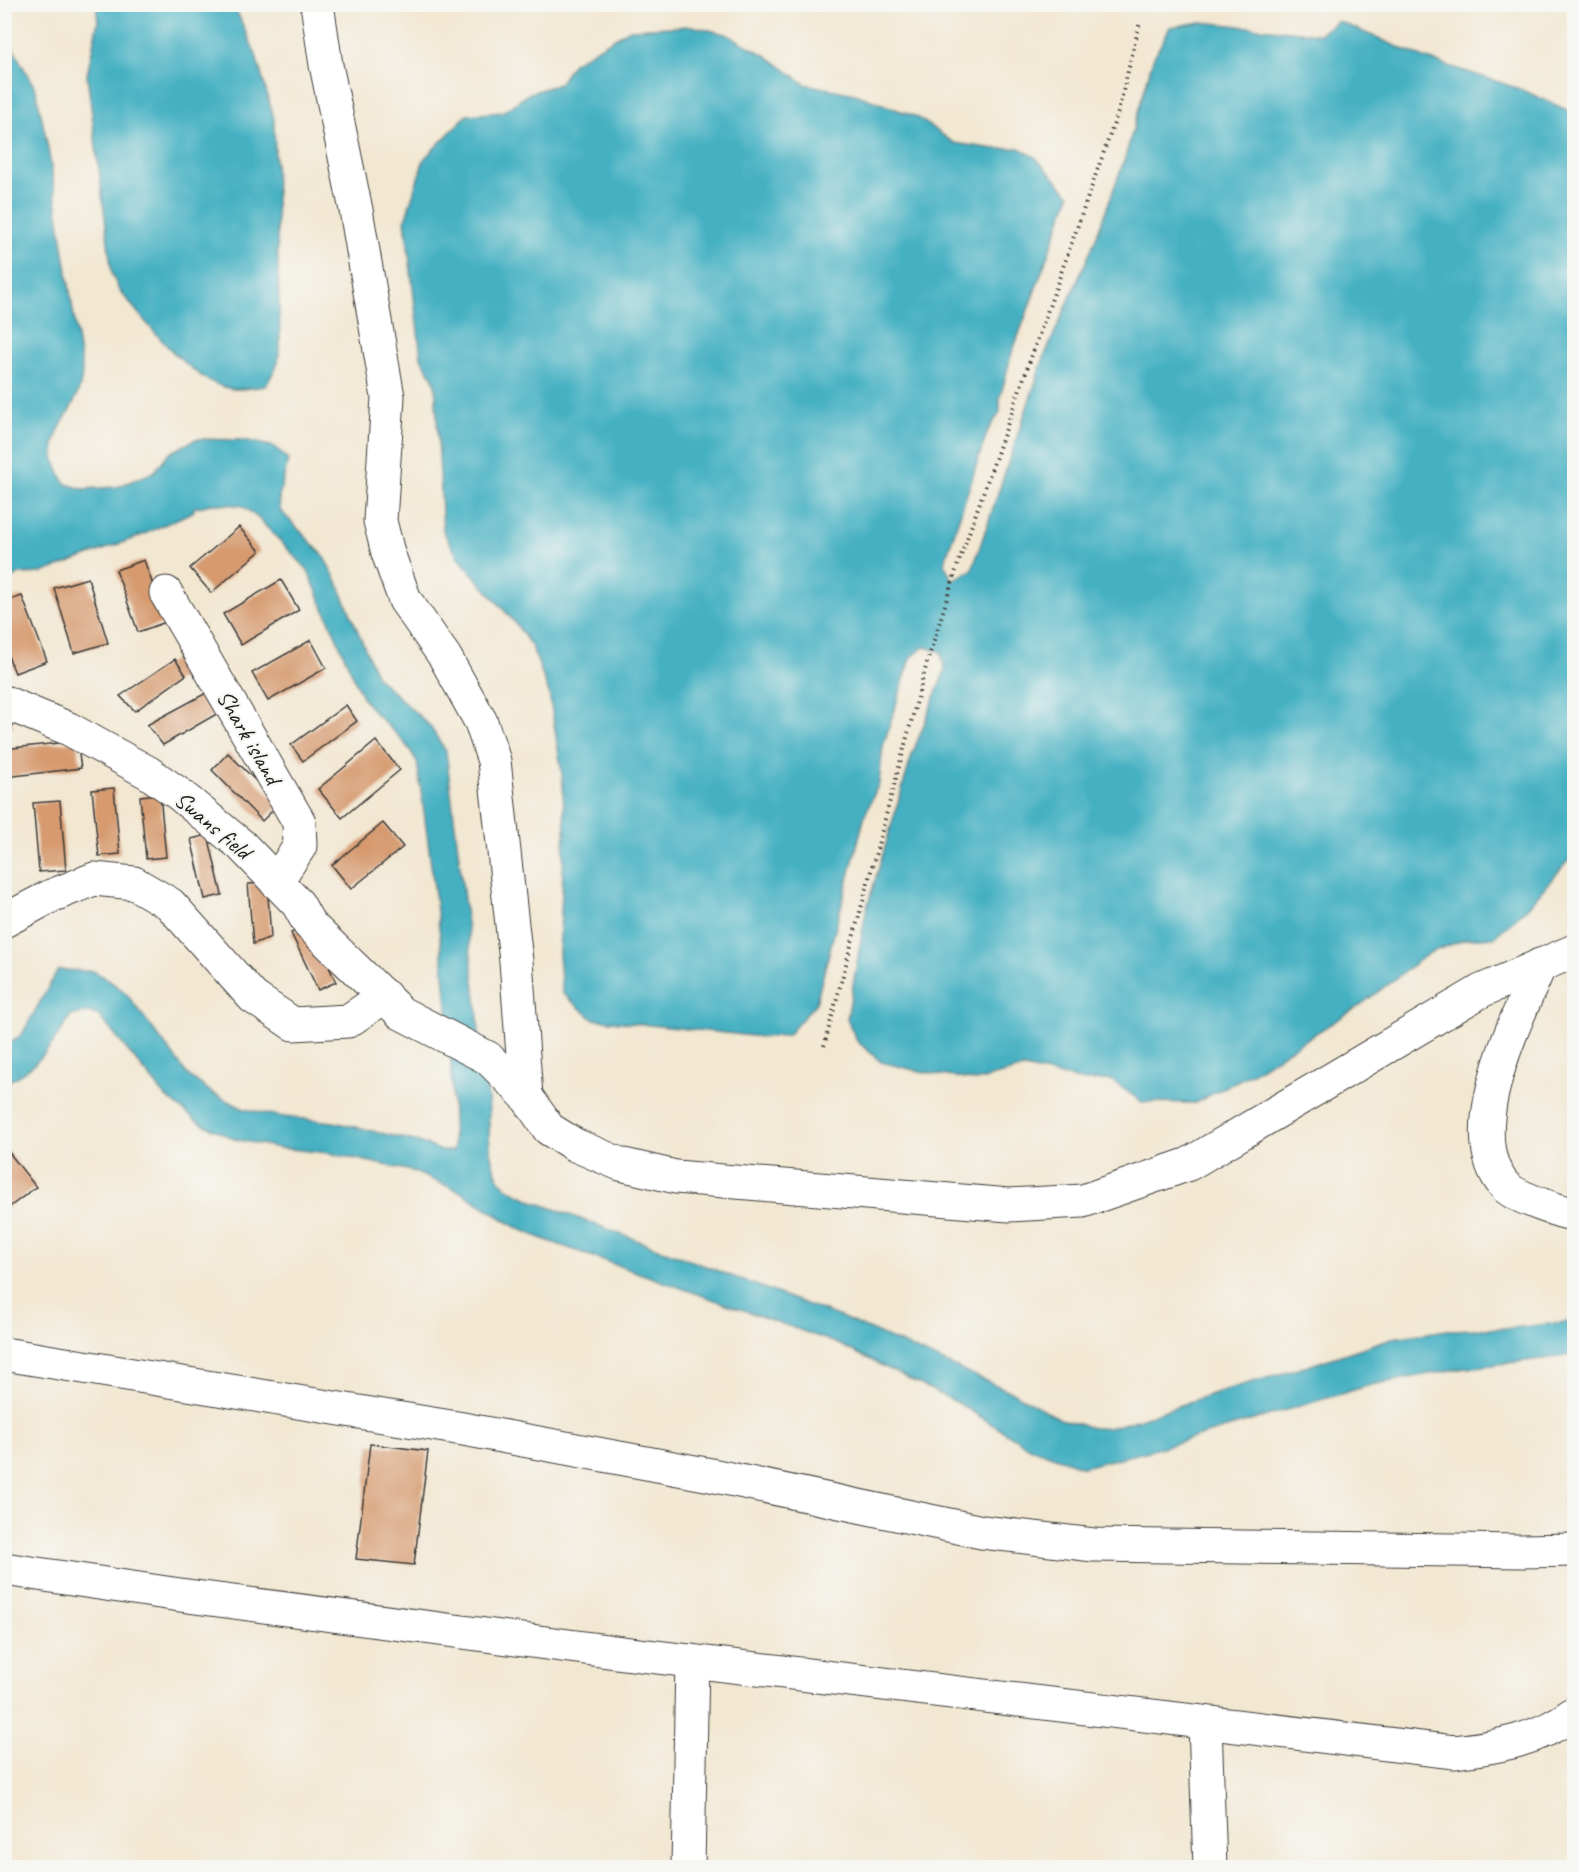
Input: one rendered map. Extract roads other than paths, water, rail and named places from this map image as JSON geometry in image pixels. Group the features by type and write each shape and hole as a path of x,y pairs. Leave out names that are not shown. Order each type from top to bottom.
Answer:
{"street":[{"path":"317,4 326,65 356,210 388,397 380,521 388,553 405,600 445,657 471,703 481,722 494,761 516,962 526,1096"},
{"name":"Shark island","path":"166,593 299,822 300,846 276,882"},
{"name":"Swans field","path":"4,702 69,729 149,773 241,845 298,904 309,924 401,1013 488,1058 526,1096 549,1129 574,1145 620,1164 676,1177 1009,1205 1083,1201 1189,1164 1481,991 1575,951"},
{"path":"4,921 51,896 94,879 134,883 170,904 253,997 293,1024 348,1020 385,996"},
{"path":"1540,965 1499,1066 1486,1120 1492,1164 1507,1188 1558,1211 1575,1214"},
{"path":"4,1354 463,1428 711,1475 982,1532 1094,1545 1575,1550"},
{"path":"4,1569 180,1595 692,1661 1454,1752 1524,1740 1562,1723 1575,1713"},
{"path":"688,1868 692,1661"},
{"path":"1205,1723 1210,1868"}],"water":[{"path":"96,5 234,5 256,55 274,119 280,344 278,363 266,386 233,389 217,385 202,376 170,349 119,290 112,274 87,75 98,21"},
{"path":"1338,21 1424,58 1520,89 1574,113 1574,854 1525,910 1494,937 1466,939 1429,953 1358,1007 1252,1073 1195,1103 1142,1102 1111,1080 1085,1081 1024,1068 976,1081 881,1062 857,1041 847,1019 866,911 912,755 945,670 941,652 924,647 911,658 883,746 879,783 865,815 816,1003 788,1035 762,1037 593,1019 562,993 559,954 565,828 562,774 549,693 532,647 516,624 458,557 443,531 435,382 421,358 405,220 424,159 467,115 503,112 530,93 559,84 573,63 630,29 692,26 726,34 767,56 805,84 855,94 917,117 954,143 995,149 1019,148 1035,157 1070,195 1011,356 1000,398 1000,413 988,430 944,564 953,580 972,570 1044,357 1094,243 1125,158 1153,59 1170,27 1201,22 1319,34"},
{"path":"4,32 36,90 48,148 82,369 75,401 56,438 54,451 57,466 66,484 83,489 117,487 154,472 168,454 196,439 244,440 275,447 288,460 279,497 280,510 322,554 337,581 377,677 429,725 446,751 488,1097 490,1149 495,1169 505,1186 533,1201 843,1318 1012,1392 1060,1419 1093,1428 1108,1428 1140,1419 1215,1393 1308,1366 1392,1338 1448,1330 1512,1328 1574,1321 1574,1355 1451,1370 1371,1385 1149,1451 1083,1467 1030,1448 958,1403 836,1343 543,1239 517,1228 461,1192 412,1171 329,1153 279,1148 234,1139 197,1121 166,1097 99,1016 89,1012 70,1016 43,1056 26,1071 5,1083 5,1048 22,1034 58,970 93,971 125,992 188,1075 214,1094 244,1109 284,1117 334,1122 419,1142 442,1151 453,1151 447,1005 437,907 417,762 405,743 362,697 307,569 258,518 241,505 212,504 193,508 194,511 140,536 42,573 20,574 5,582"}]}
